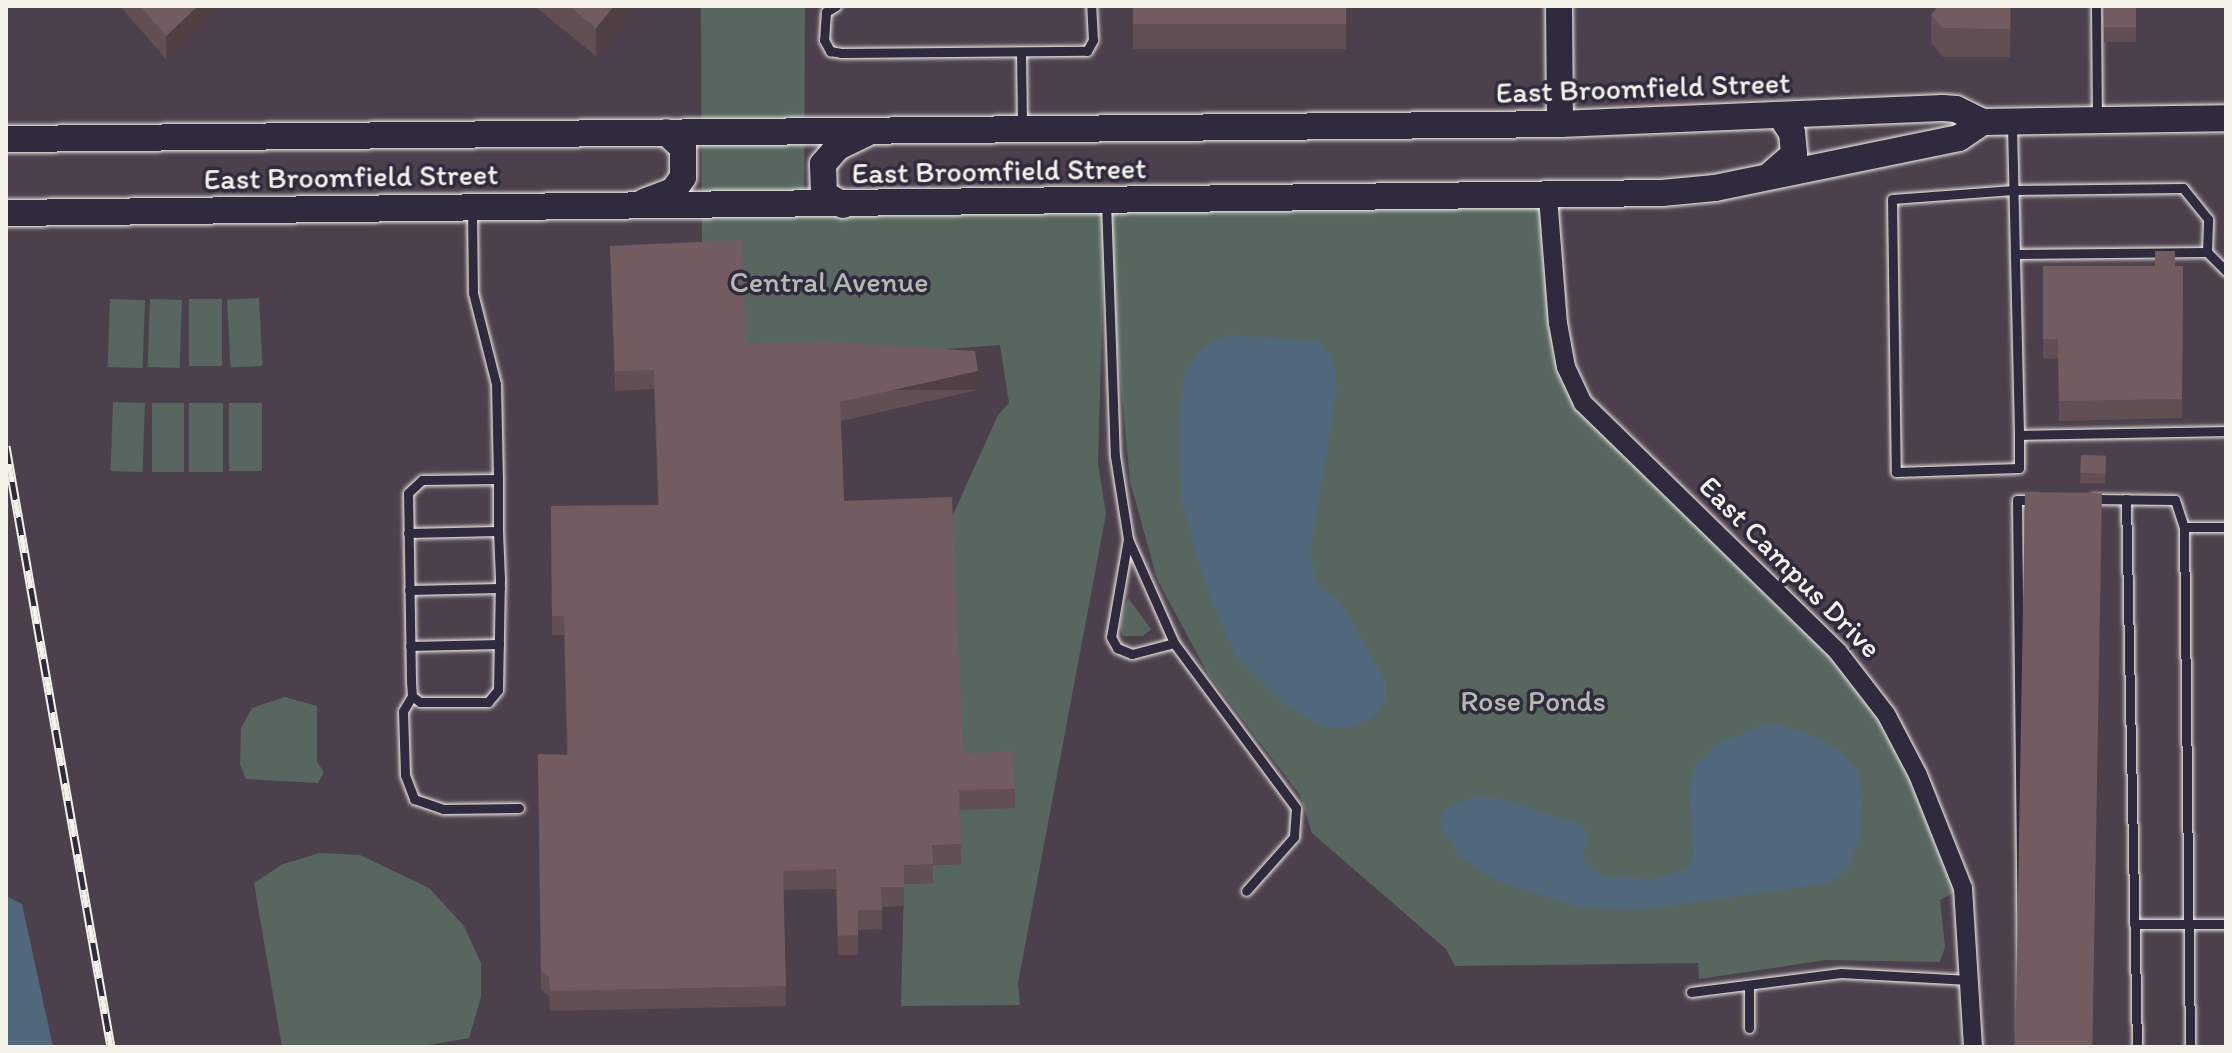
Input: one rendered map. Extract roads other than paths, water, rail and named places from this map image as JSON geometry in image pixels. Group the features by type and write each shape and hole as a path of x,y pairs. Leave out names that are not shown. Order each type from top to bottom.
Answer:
{"main road":[{"path":"1559,6 1560,124"},
{"name":"East Broomfield Street","path":"6,139 1560,124 1956,109 1983,122 2226,118"},
{"path":"1766,178 1794,154 1792,133 1781,116"},
{"name":"East Broomfield Street","path":"6,213 1548,197 1688,191 1959,138 1983,122"},
{"path":"843,205 824,194 823,164 838,147 874,130"},
{"path":"621,207 667,195 683,177 683,148 666,132"}],"street":[{"name":"East Campus Drive","path":"1548,197 1558,323 1571,382 1600,425 1838,652 1886,714 1941,823 1963,888 1973,980 1973,1047"}],"lane":[{"path":"836,6 824,20 830,51 1021,52 1087,51 1093,40 1091,6"},
{"path":"2096,6 2097,120"},
{"path":"1021,52 1022,128"},
{"path":"2012,122 2013,190 2019,435 2019,468 1896,472 1892,199 2013,190 2183,188 2208,219 2207,252"},
{"path":"1106,202 1115,456 1128,539 1174,643 1296,808 1294,837 1246,891"},
{"path":"412,696 420,702 496,698 500,588 494,366 473,293 472,208"},
{"path":"2015,254 2207,252 2226,271"},
{"path":"2019,435 2226,431"},
{"path":"498,479 436,479 411,485 408,533 412,696 403,711 405,775 414,799 443,809 519,808"},
{"path":"2079,499 2175,500 2184,527 2190,1047"},
{"path":"2126,499 2137,1047"},
{"path":"2023,1047 2017,500 2048,500"},
{"path":"2184,527 2226,527"},
{"path":"408,533 498,531"},
{"path":"1128,539 1111,637 1117,648 1132,654 1174,643"},
{"path":"409,590 500,588"},
{"path":"410,646 499,644"},
{"path":"2134,924 2226,924"},
{"path":"1691,992 1749,988 1841,973 1973,980"},
{"path":"1749,988 1749,1028"}],"water":[{"path":"1229,335 1320,342 1333,359 1337,389 1310,554 1318,586 1340,601 1386,682 1386,702 1372,718 1351,728 1324,728 1285,704 1236,656 1206,587 1181,498 1179,418 1184,374 1204,346"},
{"path":"1769,723 1806,732 1840,750 1858,771 1863,796 1860,833 1851,864 1830,883 1646,909 1582,908 1495,880 1459,856 1440,825 1444,810 1469,798 1498,798 1584,826 1589,838 1582,853 1589,867 1608,877 1652,879 1684,870 1694,857 1689,792 1696,764 1717,744"},
{"path":"6,896 22,904 53,1047 6,1047"}],"railway":[{"path":"6,446 111,1047"}],"park label":[{"name":"Central Avenue","path":"829,282"},
{"name":"Rose Ponds","path":"1533,701"}]}
